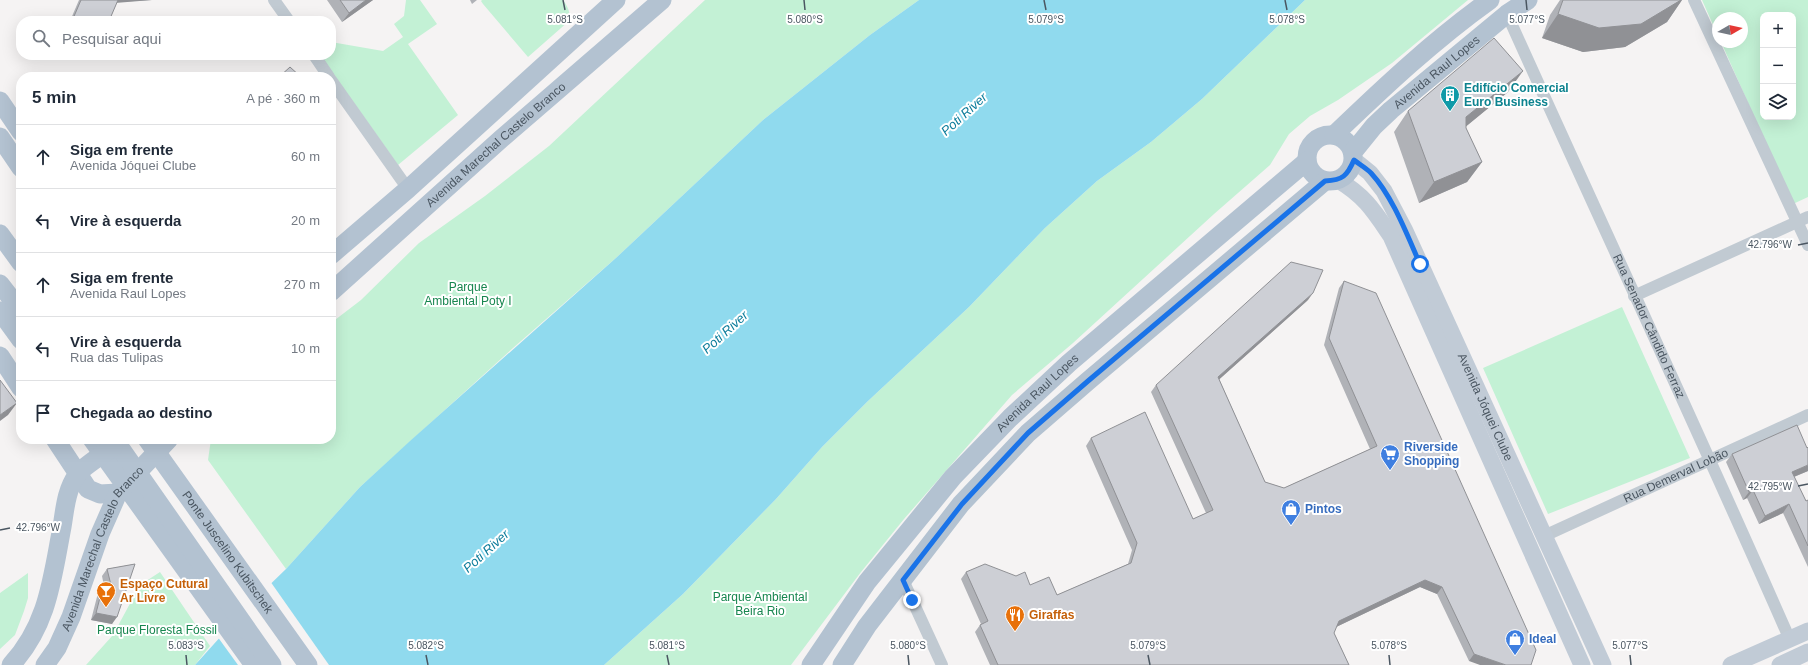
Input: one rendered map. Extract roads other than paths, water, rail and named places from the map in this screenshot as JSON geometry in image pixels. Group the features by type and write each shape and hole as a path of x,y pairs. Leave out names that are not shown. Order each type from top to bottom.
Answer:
{"main road":[{"path":"336,251 408,189 504,100 616,0"},
{"name":"Avenida Marechal Castelo Branco","path":"336,288 522,120 662,0"},
{"name":"Avenida Raul Lopes","path":"1334,135 1388,83 1462,20 1490,0"},
{"name":"Avenida Raul Lopes","path":"1353,156 1374,126 1391,110 1507,14 1528,0"},
{"path":"504,100 522,120"},
{"path":"0,101 16,125"},
{"path":"482,120 501,139"},
{"path":"1323,135 1334,135 1343,138 1349,144 1353,156 1349,172 1332,181 1317,177 1310,170 1307,161 1308,150 1314,141 1323,135"},
{"path":"0,137 16,161"},
{"name":"Avenida Jóquei Clube","path":"1353,156 1370,173 1384,191 1405,231 1603,665"},
{"name":"Avenida Raul Lopes","path":"811,665 867,582 953,477 1010,418 1069,363 1307,161"},
{"name":"Avenida Raul Lopes","path":"842,665 867,626 962,504 1028,433 1088,381 1332,181"},
{"name":"Avenida Jóquei Clube","path":"1332,181 1355,190 1373,208 1391,236 1582,665"},
{"path":"0,234 16,256"},
{"path":"0,284 16,305"},
{"path":"0,311 16,333"},
{"path":"0,356 16,380"},
{"path":"58,444 85,485 100,494 118,493"},
{"path":"96,444 254,665"},
{"path":"11,665 24,650 38,626 50,591 68,491 78,474 117,444"},
{"path":"117,444 272,665"},
{"name":"Ponte Juscelino Kubitschek","path":"151,444 308,665"},
{"name":"Avenida Marechal Castelo Branco","path":"45,665 57,648 71,617 100,534 118,493 164,444"},
{"path":"1731,665 1808,631"},
{"path":"1780,665 1802,658"}],"street":[{"path":"274,0 285,16"},
{"path":"1694,0 1803,220 1808,245"},
{"name":"Rua Senador Cândido Ferraz","path":"1507,14 1634,296 1710,459 1790,640"},
{"path":"317,60 326,72"},
{"path":"336,87 408,189"},
{"path":"1634,296 1803,220"},
{"name":"Rua Demerval Lobão","path":"1544,536 1808,415"},
{"path":"903,580 942,665"}],"water":[{"name":"Poti River","path":"919,0 1305,0 1202,99 1151,142 1097,181 1045,228 969,307 868,401 822,447 776,499 683,594 604,665 195,665 251,603 286,569 360,487 410,441 617,257 763,120 870,35"}],"place":[{"name":"Edifício Comercial Euro Business","path":"1450,112"},
{"name":"Riverside Shopping","path":"1390,471"},
{"name":"Pintos","path":"1291,526"},
{"name":"Espaço Cutural Ar Livre","path":"106,608"},
{"name":"Giraffas","path":"1015,632"},
{"name":"Ideal","path":"1515,656"}],"park label":[{"name":"Parque Ambiental Poty I","path":"468,294"},
{"name":"Parque Ambiental Beira Rio","path":"760,604"},
{"name":"Parque Floresta Fóssil","path":"157,630"}]}
